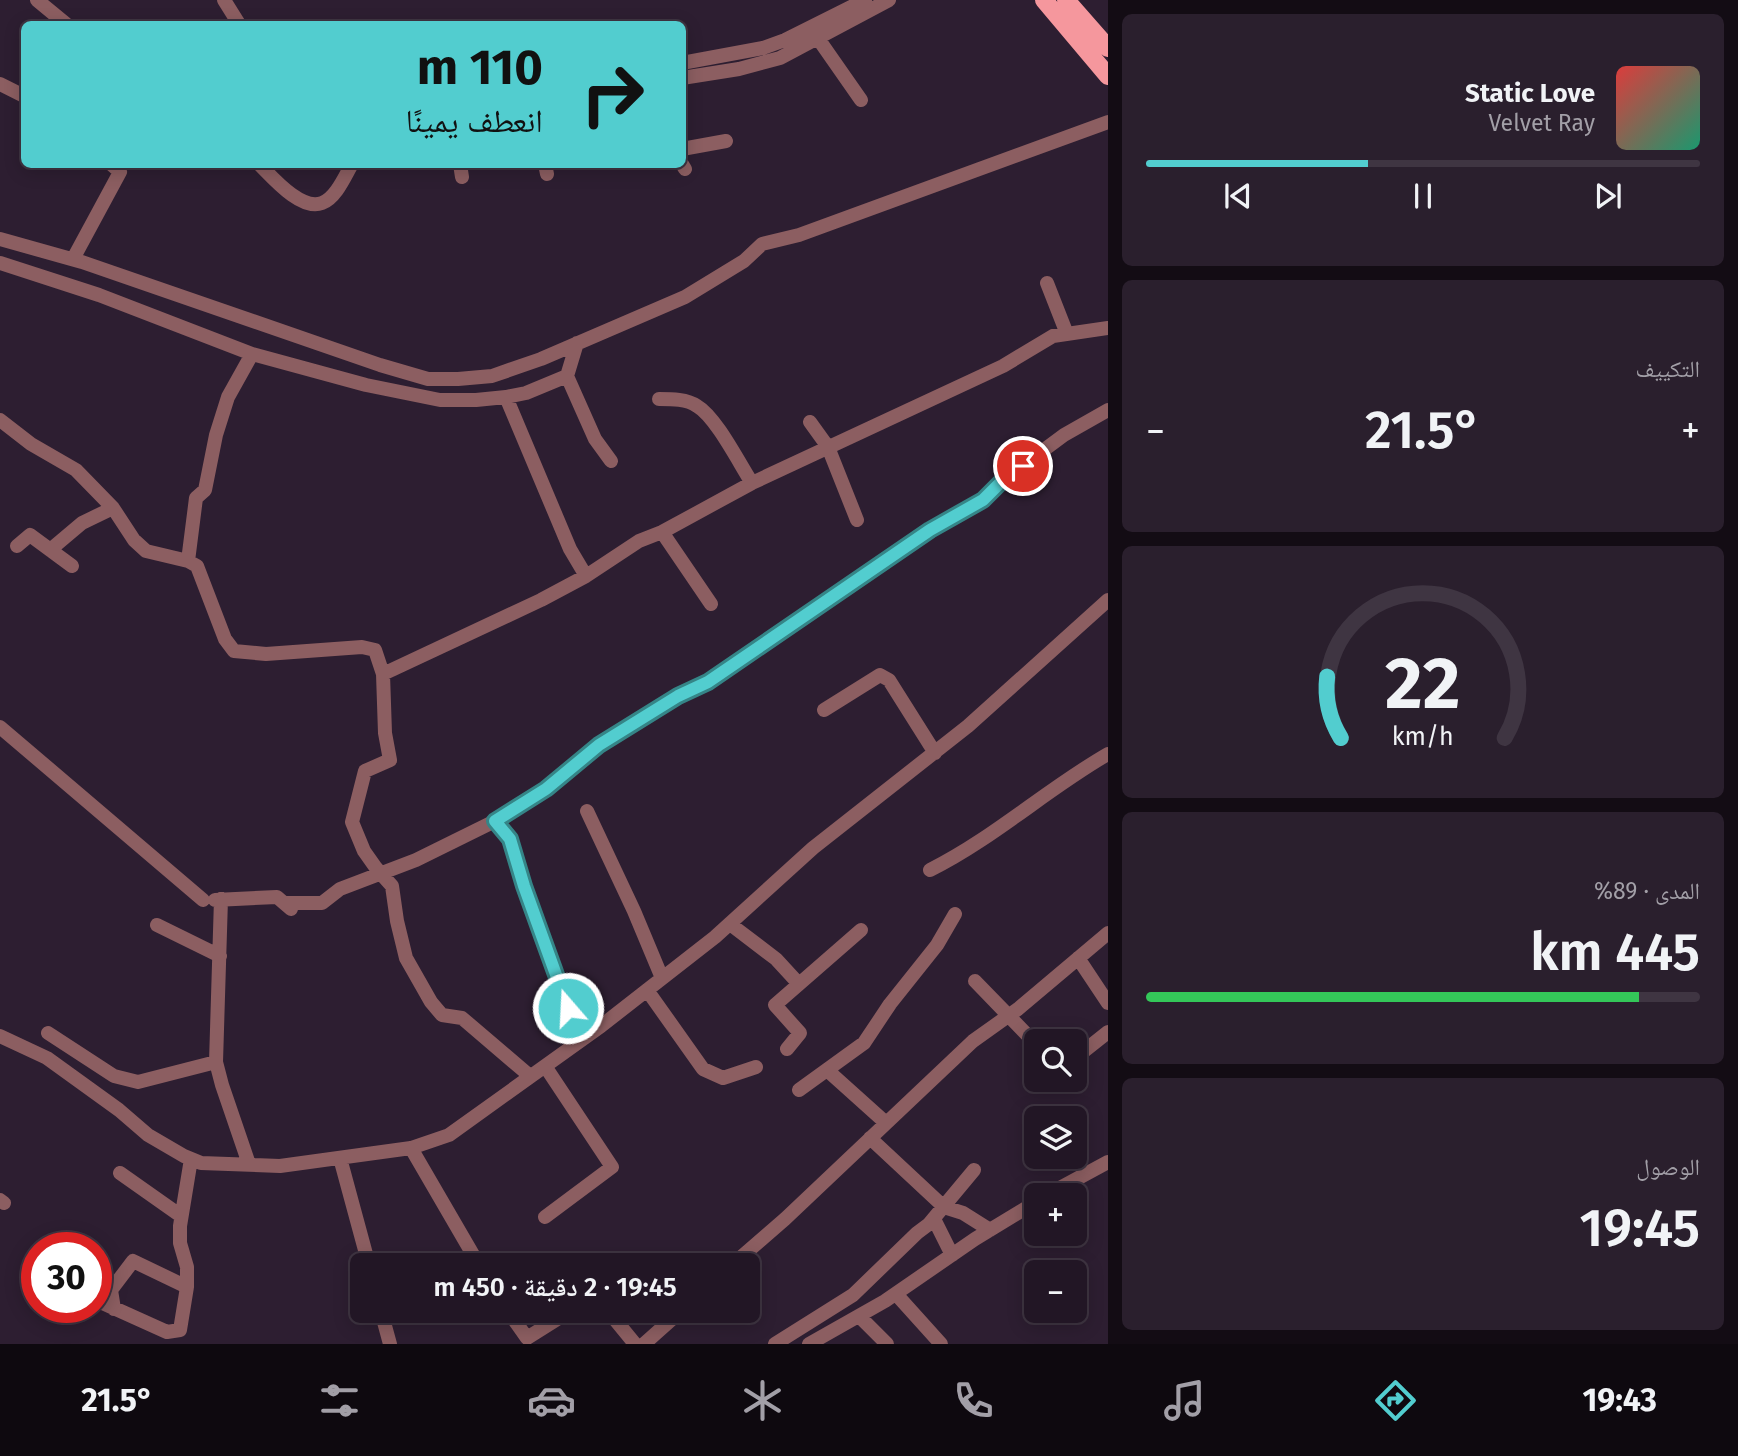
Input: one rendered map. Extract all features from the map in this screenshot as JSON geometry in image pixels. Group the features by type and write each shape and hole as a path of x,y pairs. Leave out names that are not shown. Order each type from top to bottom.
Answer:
{"main road":[{"path":"1044,0 1108,76"},
{"path":"1066,0 1108,48"}],"street":[{"path":"37,0 62,21"},
{"path":"224,0 237,21"},
{"path":"686,62 785,40 865,0"},
{"path":"686,77 763,64 780,58 890,0"},
{"path":"817,37 861,100"},
{"path":"0,84 21,94"},
{"path":"0,239 72,259 428,379 492,376 541,359 685,297 744,261 762,244 799,235 1108,122"},
{"path":"686,148 726,141"},
{"path":"72,259 120,172 116,168"},
{"path":"264,168 279,185 309,204 321,204 329,199 349,168"},
{"path":"0,263 99,295 252,354 366,385 440,400 506,397 526,393 567,376"},
{"path":"1047,283 1067,334"},
{"path":"383,674 541,600 586,576 639,541 662,532 752,483 1003,366 1053,336 1108,328"},
{"path":"577,344 567,376 595,439 611,461"},
{"path":"188,561 196,498 205,490 216,435 228,397 252,354"},
{"path":"506,397 570,549 586,576"},
{"path":"659,399 675,399 696,405 710,417 752,483"},
{"path":"0,727 198,902 277,897 288,907 322,903 340,889 416,860 495,821 546,789 599,745 678,696 708,682 930,530 983,500 1002,481 1064,436 1108,410"},
{"path":"0,420 31,444 76,470 113,508 134,540 146,551 197,565 225,639 234,651 266,654 362,648 375,650 383,674 385,733 390,760 365,771 352,822 364,851 392,886 406,958 431,1002 442,1015 462,1018 530,1076"},
{"path":"810,422 828,447 857,520"},
{"path":"50,550 82,523 113,508"},
{"path":"662,532 711,604"},
{"path":"17,546 30,535 72,566"},
{"path":"0,1036 47,1058 119,1110 148,1135 201,1163 280,1166 411,1148 449,1135 586,1036 730,924 813,848 935,752 1108,600"},
{"path":"824,710 880,675 889,680 935,752"},
{"path":"930,870 961,854 1073,774 1108,754"},
{"path":"587,811 662,978"},
{"path":"495,821 510,839 568,1008 586,1036"},
{"path":"221,899 216,1062 249,1164"},
{"path":"799,1090 864,1043 890,1004 937,945 955,914"},
{"path":"730,924 776,960 799,984"},
{"path":"158,925 219,956"},
{"path":"787,1049 800,1033 775,1005 860,930"},
{"path":"746,1253 973,1041 1008,1016 1108,933"},
{"path":"1078,958 1108,1003"},
{"path":"975,981 1024,1032"},
{"path":"646,990 702,1069 723,1077 756,1067"},
{"path":"1087,1049 1108,1032"},
{"path":"48,1033 114,1076 138,1082 216,1062"},
{"path":"544,1066 612,1167 545,1217"},
{"path":"827,1070 886,1123"},
{"path":"870,1138 944,1207 963,1213 990,1230"},
{"path":"411,1148 472,1253"},
{"path":"340,1158 366,1253"},
{"path":"187,1287 133,1261 111,1290 114,1309 167,1332 180,1330 187,1287 187,1267 180,1243 181,1216 191,1159"},
{"path":"1069,1183 1108,1162"},
{"path":"775,1344 853,1295 934,1219 974,1170"},
{"path":"120,1173 181,1216"},
{"path":"809,1344 895,1294 1024,1209"},
{"path":"934,1219 952,1255"},
{"path":"895,1294 941,1344"},
{"path":"859,1316 887,1344"},
{"path":"384,1323 390,1344"},
{"path":"516,1323 527,1338 551,1323"},
{"path":"618,1323 635,1344"},
{"path":"644,1344 668,1323"}],"route":[{"path":"568,1008 510,839 495,821 546,789 599,745 678,696 708,682 930,530 983,500 1002,481 1023,466"}]}
